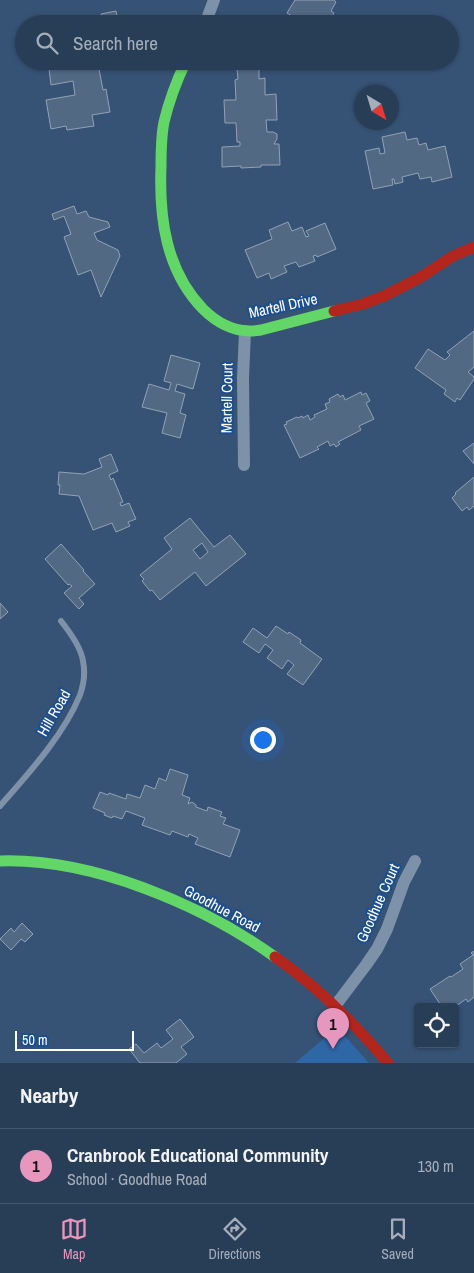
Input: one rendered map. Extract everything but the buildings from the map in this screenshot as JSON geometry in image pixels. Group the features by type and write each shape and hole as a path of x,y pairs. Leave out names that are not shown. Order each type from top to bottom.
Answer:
{"street":[{"path":"208,15 214,0"},
{"name":"Martell Drive","path":"182,70 166,115 162,136 160,190 164,233 173,262 192,296 216,321 230,328 245,331 269,328 363,304 402,287 453,256 474,247"},
{"name":"Martell Court","path":"244,465 242,385 245,331"},
{"name":"Goodhue Road","path":"0,861 42,862 129,884 176,901 226,927 272,954 298,974 335,1006 388,1063"},
{"name":"Goodhue Court","path":"335,1006 377,949 387,929 404,882 415,861"}],"lane":[{"name":"Hill Road","path":"0,806 52,744 68,719 81,693 84,675 83,658 74,639 61,620"}],"shaded area":[{"path":"337,1027 369,1063 295,1063"}],"traffic: fast":[{"path":"182,70 173,91 163,128 161,186 167,243 173,261 190,294 215,319 229,327 244,331 261,330 334,311"},
{"path":"0,861 35,862 71,867 144,888 214,919 275,957"}],"traffic: jam":[{"path":"334,311 363,304 384,296 421,277 453,256 474,247"},
{"path":"275,957 335,1006 388,1063"}],"place":[{"name":"Cranbrook Educational Community","path":"333,1049"}]}
